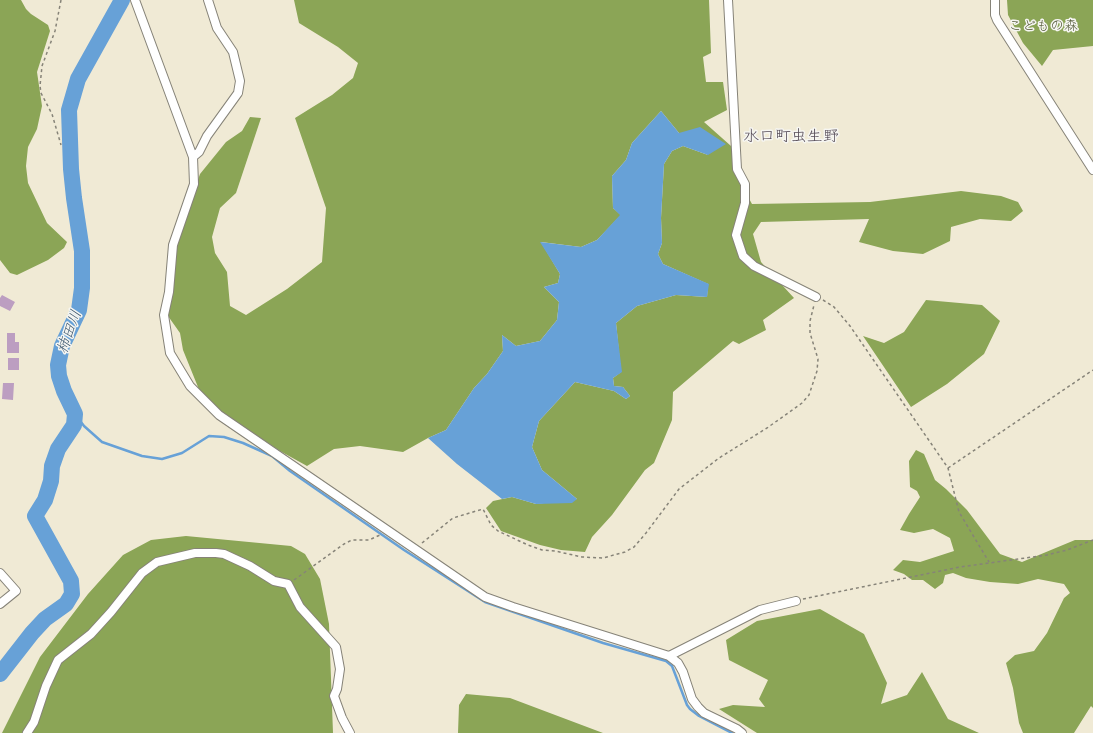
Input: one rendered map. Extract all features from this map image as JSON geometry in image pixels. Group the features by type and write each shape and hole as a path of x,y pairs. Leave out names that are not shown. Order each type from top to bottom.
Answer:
{"street":[{"path":"192,157 199,152 207,136 238,93 240,81 233,52 218,28 208,0"},
{"path":"728,0 737,169 745,184 745,202 736,235 743,256 754,266 816,297"},
{"path":"995,0 995,15 997,20 1093,170"},
{"path":"137,2 192,157 194,184 173,245 169,292 164,315 170,353 190,386 219,415 485,597 669,656 678,663 683,672 692,699 698,707 704,712 742,733"},
{"path":"27,733 34,722 46,686 58,660 91,634 112,612 142,573 157,562 195,553 224,554 250,566 274,581 288,584 300,607 336,646 340,670 337,689 334,696 342,718 350,733"},
{"path":"0,572 16,591 0,604"},
{"path":"669,656 760,610 796,601"}],"path":[{"path":"60,0 55,31 42,66 40,86 41,93 52,114 61,145"},
{"path":"419,552 423,542 452,518 483,509 492,525 498,531 542,550 555,551 582,557 603,558 625,552 634,547 679,489 718,458 767,428 802,403 809,395 817,371 818,359 810,332 810,321 816,297 834,307 850,326 948,468 959,512 989,562"},
{"path":"948,468 1093,370"},
{"path":"288,584 344,544 352,540 370,540 379,536"},
{"path":"796,601 960,566 1067,550 1093,540"}],"green space":[{"path":"0,0 21,0 31,14 48,25 50,31 37,72 42,106 37,129 28,147 26,166 28,183 47,223 67,242 64,248 48,260 17,275 10,273 0,260"},
{"path":"294,0 709,0 711,53 703,57 706,82 723,82 727,110 704,122 731,146 736,175 752,204 870,202 961,191 1001,196 1018,202 1023,211 1011,221 980,219 951,227 950,241 923,254 893,251 859,242 869,219 761,222 753,234 761,262 794,298 763,320 766,330 739,344 733,341 673,392 672,420 654,463 645,470 612,515 592,537 585,552 561,550 540,545 501,531 486,508 493,501 512,497 536,504 577,499 542,470 532,447 539,421 575,382 614,391 626,399 630,396 623,387 614,386 613,378 621,372 616,323 637,306 676,295 707,297 708,284 663,264 658,254 662,243 661,218 664,164 672,151 683,146 708,155 679,133 661,111 632,143 626,160 612,176 613,208 621,215 597,240 581,247 541,242 560,274 558,283 544,287 559,302 557,320 540,341 516,346 502,335 503,351 487,374 474,388 446,430 403,452 360,446 334,449 307,466 280,451 221,412 200,392 183,350 180,333 168,316 178,238 200,174 226,142 242,131 250,117 261,118 236,193 220,208 212,237 215,253 227,272 230,306 246,315 287,289 322,262 326,208 295,118 332,95 353,78 358,63 338,47 299,23"},
{"name":"こどもの森","path":"1007,0 1093,0 1093,46 1053,50 1042,66 1023,43 1008,15"},
{"path":"926,300 982,305 1000,321 984,354 947,384 911,407 863,336 884,343 904,332"},
{"path":"916,450 924,454 935,480 967,510 1000,554 1022,562 1075,540 1093,540 1093,708 1091,706 1074,733 1023,733 1019,723 1013,688 1006,663 1015,655 1034,651 1047,633 1064,598 1070,593 1064,584 1038,579 1018,584 990,582 966,578 953,573 945,575 943,583 935,589 923,580 912,580 904,574 893,570 903,560 920,562 954,551 950,538 933,529 914,533 900,530 920,497 917,491 910,487 909,461"},
{"path":"186,536 291,546 305,554 320,579 329,624 333,733 2,733 40,657 88,594 123,555 151,540"},
{"path":"820,609 864,634 887,683 881,704 907,695 922,672 948,719 979,733 757,733 719,709 733,705 765,707 759,699 768,680 729,660 726,640 757,621"},
{"path":"466,694 510,698 603,733 458,733 459,705"}],"water":[{"path":"661,111 679,133 700,127 726,144 708,155 683,146 672,151 664,164 661,218 662,243 658,254 663,264 709,284 707,297 676,295 637,306 616,323 622,372 613,378 614,386 623,387 630,396 626,399 614,391 575,382 539,421 532,447 542,470 577,499 572,503 536,504 512,497 502,499 457,464 428,438 446,430 474,388 487,374 503,351 502,335 516,346 540,341 557,320 559,302 544,287 558,283 560,274 540,242 581,247 597,240 620,215 613,208 612,176 626,160 632,143"}],"building":[{"path":"2,295 15,302 10,311 0,306 0,298"},
{"path":"7,333 15,333 15,342 19,342 19,353 7,353"},
{"path":"8,358 19,358 19,370 8,370"},
{"path":"3,383 14,383 13,400 2,399"}],"waterway":[{"name":"柿田川","path":"0,674 32,633 45,619 66,604 72,594 71,581 35,516 45,500 51,481 52,466 58,449 74,425 75,414 64,391 59,376 58,365 62,346 79,310 82,288 82,251 71,169 69,110 78,79 122,0"},
{"path":"75,414 84,426 102,442 142,456 162,459 182,453 209,436 224,437 243,443 272,456 290,471 404,550 485,602 603,643 666,661 672,666 687,705 690,709 699,716 732,733"}],"district":[{"name":"水口町虫生野","path":"791,137"}]}
